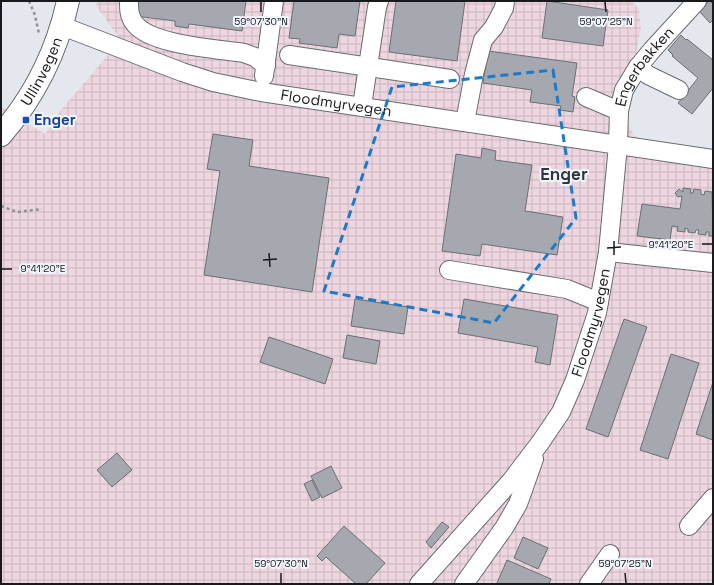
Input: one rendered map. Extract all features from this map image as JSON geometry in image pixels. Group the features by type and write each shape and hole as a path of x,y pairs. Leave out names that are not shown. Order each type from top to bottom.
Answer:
{"main road":[{"name":"Ullinvegen","path":"1,135 32,94 53,51 62,26 68,1"}],"street":[{"path":"129,1 130,16 136,25 146,33 165,41 244,52 255,57 266,66"},
{"path":"262,92 274,1"},
{"path":"362,106 379,1"},
{"path":"465,122 474,74 483,40 494,26 504,8 505,1"},
{"name":"Engerbakken","path":"618,145 619,111 624,90 638,67 697,1"},
{"name":"Floodmyrvegen","path":"62,26 182,72 213,82 262,92 713,159"},
{"path":"290,55 450,79"},
{"path":"638,67 648,75 679,90"},
{"path":"586,97 619,111"},
{"name":"Floodmyrvegen","path":"419,584 511,481 561,412 575,380 597,313 608,252 618,145"},
{"path":"608,252 713,263"},
{"path":"449,270 567,289 599,302"},
{"path":"464,584 504,528 518,504 540,443"},
{"path":"689,526 713,498"},
{"path":"589,584 610,554"}],"path":[{"path":"29,1 35,15 40,38"},
{"path":"1,206 17,212 42,209"}],"highlighted area":[{"path":"553,70 576,218 494,323 324,291 392,87"}],"shaded area":[{"path":"97,1 631,1 639,9 641,28 627,99 626,118 631,130 635,136 646,141 713,154 713,584 1,584 1,107 45,134 61,110 121,40 96,6"}],"building":[{"path":"138,1 246,1 242,31 189,24 188,28 175,26 175,21 135,16"},
{"path":"294,1 360,1 355,36 339,34 337,48 299,43 300,39 289,38"},
{"path":"396,1 465,1 457,61 389,52"},
{"path":"547,1 608,10 603,46 542,38"},
{"path":"709,1 713,3 713,20 710,23 699,11"},
{"path":"681,35 713,60 713,88 692,114 678,103 698,78 672,56 673,55 668,50"},
{"path":"488,51 577,63 572,96 575,97 573,112 560,110 561,106 530,102 532,90 483,83"},
{"path":"213,134 253,140 249,166 329,178 312,292 204,275 220,171 207,169"},
{"path":"482,148 496,151 495,160 532,165 525,211 563,217 557,255 482,244 480,256 442,251 456,154 481,158"},
{"path":"683,188 691,189 690,193 693,193 694,189 701,190 701,194 704,195 705,191 712,192 713,236 709,236 709,232 706,232 706,235 698,234 699,230 696,230 695,233 688,232 688,229 685,228 685,232 677,231 678,227 672,226 670,240 637,236 642,204 680,209 682,196 678,197 675,193 679,189 683,192"},
{"path":"355,299 408,307 404,334 351,326"},
{"path":"464,299 558,315 550,365 535,362 538,347 458,333"},
{"path":"624,319 647,327 608,437 586,429"},
{"path":"347,335 380,341 376,364 343,358"},
{"path":"269,337 333,359 325,384 260,362"},
{"path":"671,354 699,363 668,459 640,450"},
{"path":"713,382 713,440 696,434"},
{"path":"117,453 132,470 112,487 97,470"},
{"path":"331,466 342,488 322,498 311,476"},
{"path":"312,480 320,497 312,501 304,484"},
{"path":"442,522 449,527 431,548 426,542"},
{"path":"344,526 385,563 366,584 356,584 326,557 322,561 317,556"},
{"path":"523,537 548,548 538,569 514,558"},
{"path":"507,560 551,579 549,584 497,583"}],"place":[{"name":"Enger","path":"26,120"}],"district":[{"name":"Enger","path":"564,174"}]}
